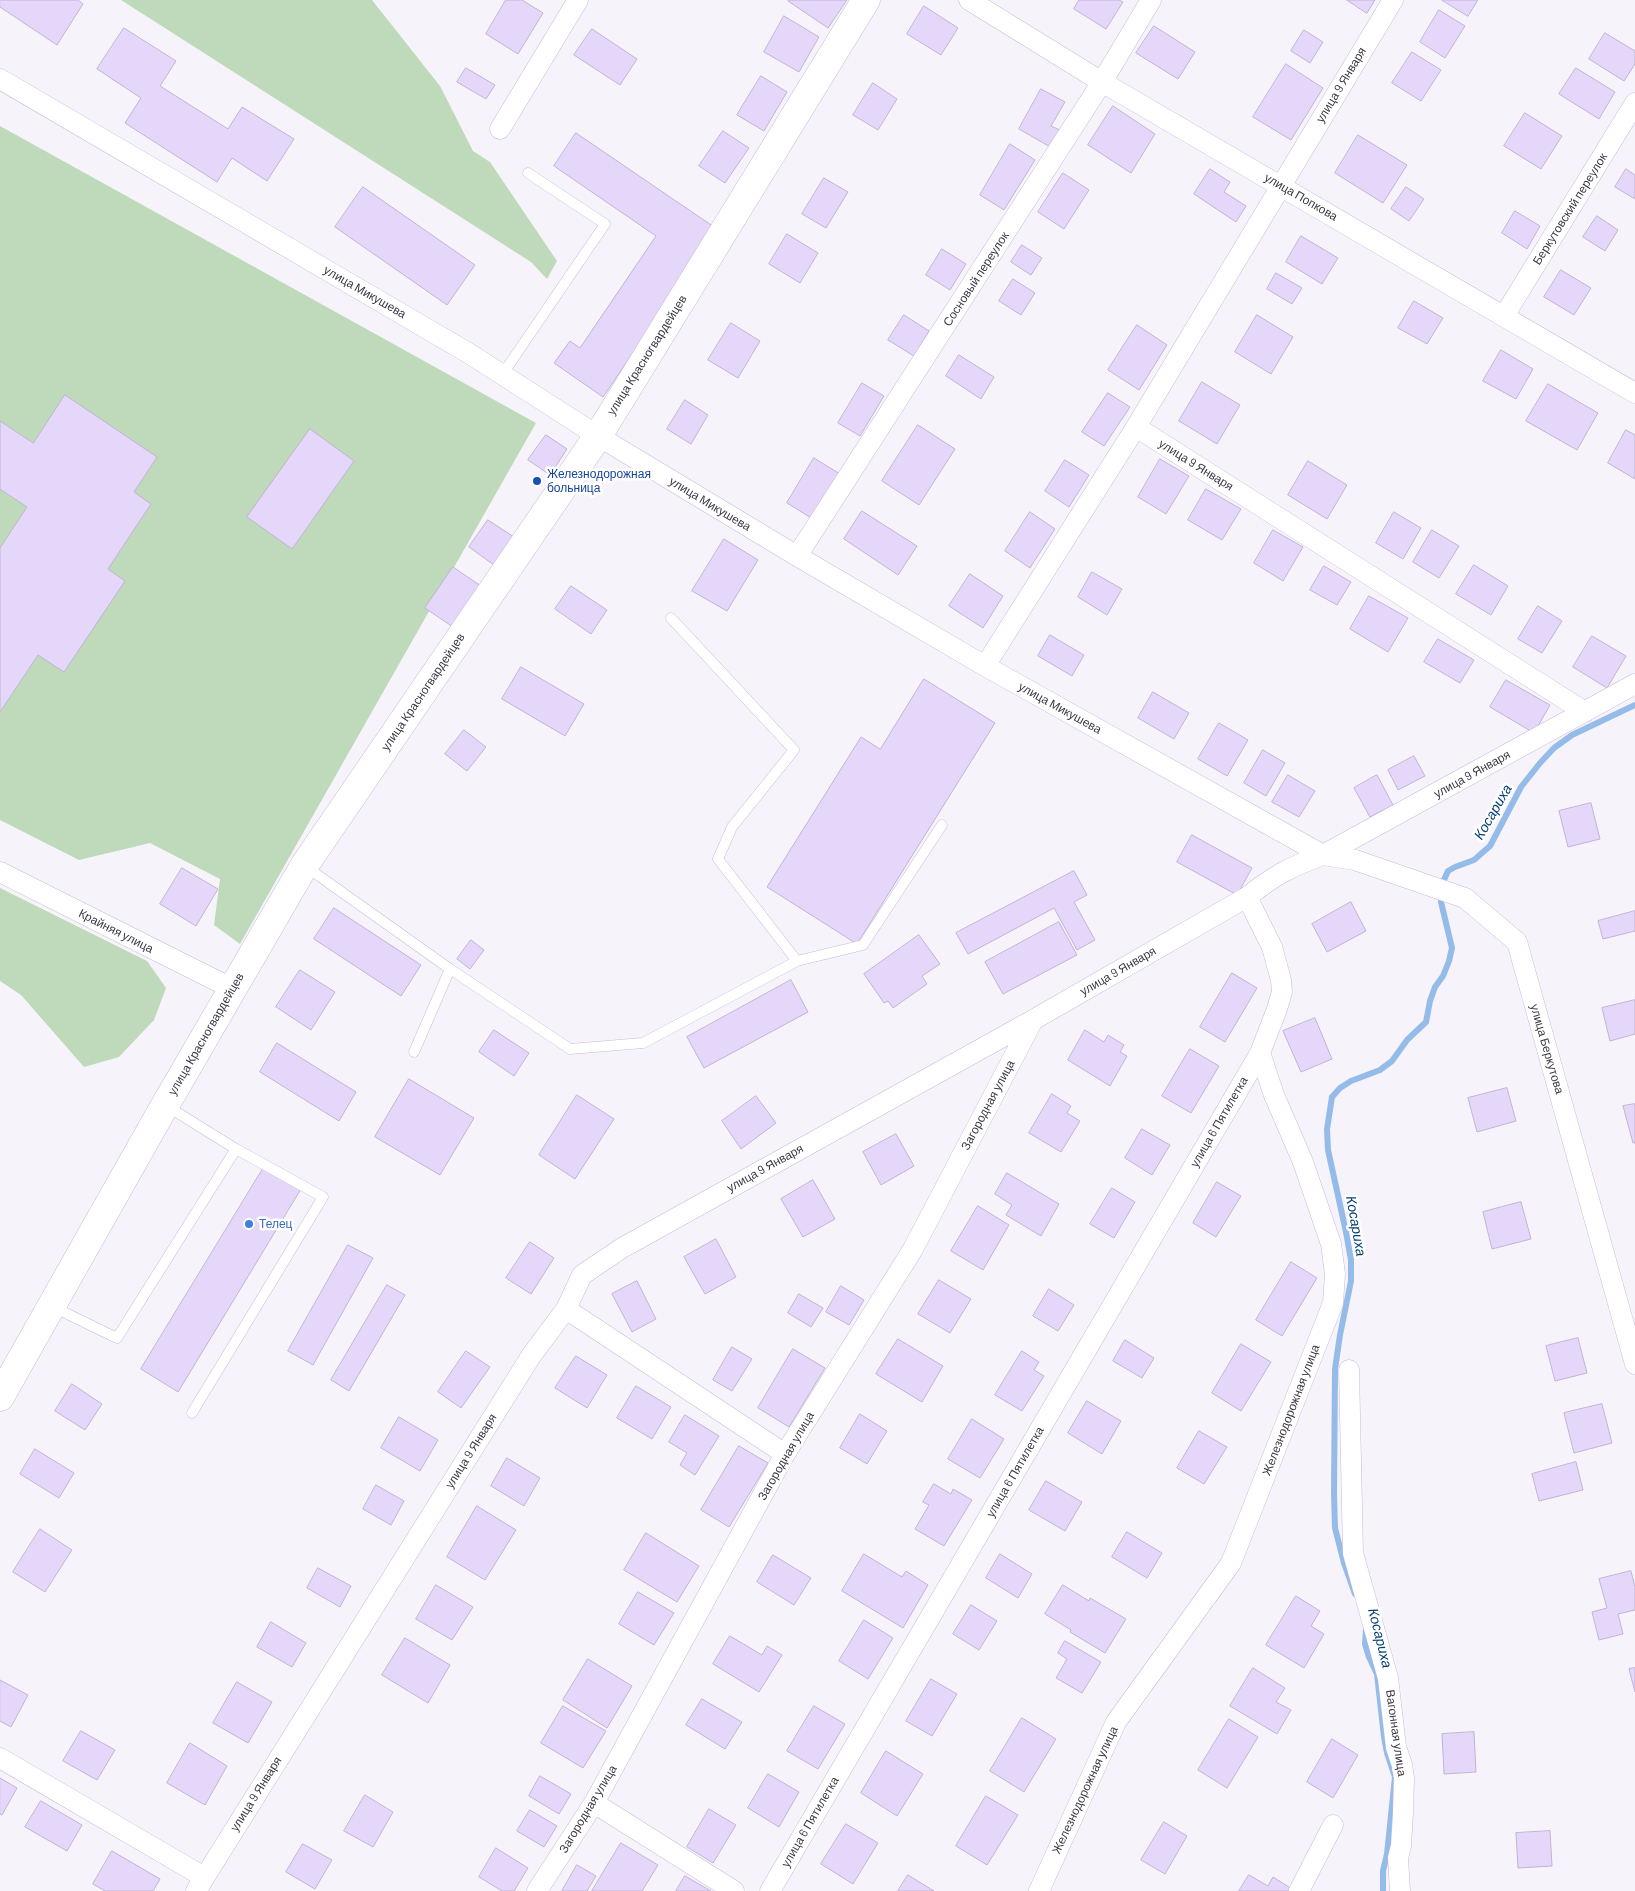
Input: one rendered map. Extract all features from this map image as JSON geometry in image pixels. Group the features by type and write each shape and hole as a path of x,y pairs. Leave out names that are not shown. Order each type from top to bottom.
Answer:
{"street":[{"path":"500,129 578,0"},
{"name":"улица Красногвардейцев","path":"0,1396 304,866 598,436 866,0"},
{"name":"улица Попкова","path":"969,0 1102,82 1635,392"},
{"name":"Сосновый переулок","path":"797,556 1102,82 1151,0"},
{"name":"улица 9 Января","path":"985,666 1136,427 1392,0"},
{"name":"улица Микушева","path":"0,79 470,354 598,436 797,556 985,666 1323,855"},
{"name":"Беркутовский переулок","path":"1504,316 1635,103"},
{"name":"улица 9 Января","path":"1136,427 1585,712"},
{"name":"улица 9 Января","path":"200,1884 530,1356 566,1309 582,1275 622,1248 1033,1020 1247,897 1276,875 1292,866 1323,855 1635,684"},
{"name":"улица Беркутова","path":"1323,855 1355,860 1465,898 1517,942 1635,1364"},
{"name":"Крайняя улица","path":"0,872 233,989"},
{"path":"1247,897 1272,947 1281,980 1282,992 1260,1053"},
{"name":"Загородная улица","path":"537,1891 594,1803 785,1454 913,1249 1033,1020"},
{"name":"улица 6 Пятилетка","path":"770,1891 1260,1053"},
{"name":"Железнодорожная улица","path":"1039,1891 1116,1722 1230,1563 1333,1303 1335,1274 1331,1244 1303,1162 1274,1095 1260,1053"},
{"path":"566,1309 785,1454"},
{"name":"Вагонная улица","path":"1349,1370 1353,1553 1388,1678 1396,1746 1404,1778 1398,1858 1400,1891"},
{"path":"0,1758 200,1884"},
{"path":"594,1803 734,1891"},
{"path":"1299,1891 1333,1825"}],"lane":[{"path":"502,375 605,224 528,173"},
{"path":"671,618 794,750 732,827 718,859 797,961"},
{"path":"304,866 450,969 570,1049 643,1043 797,961 863,945 942,825"},
{"path":"414,1052 450,969"},
{"path":"165,1106 324,1197 192,1413"},
{"path":"50,1306 118,1338 236,1148"}],"green space":[{"path":"121,0 372,0 440,86 473,151 490,162 557,261 547,279 531,262"},
{"path":"0,126 536,423 240,944 214,925 220,879 150,843 79,860 0,820"},
{"path":"0,888 147,961 166,988 154,1020 119,1057 84,1067 21,995 0,981"}],"building":[{"path":"0,0 78,0 83,4 57,45 0,7"},
{"path":"506,0 522,0 543,13 518,54 486,34"},
{"path":"789,0 847,0 828,28"},
{"path":"1079,0 1119,0 1123,2 1106,29 1074,9"},
{"path":"1347,0 1375,0 1367,13"},
{"path":"1442,0 1478,0 1468,16"},
{"path":"924,6 958,28 941,55 907,34"},
{"path":"1439,10 1465,26 1445,58 1420,42"},
{"path":"784,16 819,37 799,72 764,52"},
{"path":"1154,26 1195,52 1178,79 1136,53"},
{"path":"124,28 176,61 160,86 228,129 242,107 294,139 267,181 232,158 217,182 125,123 141,98 97,69"},
{"path":"592,29 637,59 620,85 574,55"},
{"path":"1304,30 1323,42 1310,63 1291,51"},
{"path":"1605,33 1635,51 1635,64 1624,81 1589,59"},
{"path":"1412,52 1441,70 1421,101 1392,83"},
{"path":"1286,64 1323,88 1291,140 1253,117"},
{"path":"466,68 495,85 486,99 457,82"},
{"path":"1576,68 1615,92 1599,119 1559,94"},
{"path":"761,76 787,92 764,131 737,115"},
{"path":"873,83 897,99 878,130 853,115"},
{"path":"1041,89 1065,102 1051,126 1062,131 1052,148 1019,129"},
{"path":"1113,106 1155,134 1131,173 1088,145"},
{"path":"1525,113 1562,136 1541,169 1504,146"},
{"path":"723,131 749,148 725,183 699,166"},
{"path":"576,133 717,229 603,397 554,363 570,341 580,348 656,236 554,166"},
{"path":"1358,135 1407,165 1383,203 1335,173"},
{"path":"1010,144 1035,160 1004,210 980,195"},
{"path":"1210,169 1230,182 1224,192 1246,206 1236,222 1194,194"},
{"path":"1626,169 1635,175 1635,199 1615,187"},
{"path":"1063,173 1089,190 1064,229 1038,212"},
{"path":"824,178 848,192 826,228 802,214"},
{"path":"363,187 475,265 447,305 335,227"},
{"path":"1406,187 1424,199 1409,221 1391,209"},
{"path":"1515,211 1540,226 1527,249 1502,233"},
{"path":"1597,216 1618,230 1605,251 1583,237"},
{"path":"787,234 818,253 800,283 769,264"},
{"path":"1301,236 1338,258 1322,284 1286,262"},
{"path":"1022,245 1042,258 1031,275 1011,262"},
{"path":"942,249 966,264 950,290 926,275"},
{"path":"1561,270 1591,288 1574,315 1544,297"},
{"path":"1276,273 1302,288 1292,304 1267,289"},
{"path":"1013,279 1035,293 1021,315 999,301"},
{"path":"1414,301 1443,318 1427,344 1398,328"},
{"path":"904,315 929,331 914,356 888,340"},
{"path":"1257,315 1293,337 1271,374 1235,352"},
{"path":"731,323 760,341 738,378 708,360"},
{"path":"1137,325 1167,345 1139,390 1108,370"},
{"path":"1501,350 1533,369 1516,399 1483,381"},
{"path":"959,355 994,377 981,399 946,376"},
{"path":"1202,382 1240,405 1217,444 1179,421"},
{"path":"862,383 884,396 860,436 838,423"},
{"path":"1548,384 1598,413 1577,450 1526,421"},
{"path":"1108,393 1130,407 1104,446 1082,432"},
{"path":"65,395 157,457 134,492 151,504 108,569 125,581 64,672 38,655 0,712 0,548 27,507 0,489 0,421 33,443"},
{"path":"685,400 708,415 691,444 667,429"},
{"path":"918,425 955,449 919,505 882,481"},
{"path":"310,429 354,461 292,549 247,517"},
{"path":"1626,430 1635,435 1635,479 1608,463"},
{"path":"546,435 567,449 550,475 528,460"},
{"path":"814,458 840,474 813,519 787,503"},
{"path":"1160,459 1189,476 1166,514 1138,497"},
{"path":"1065,460 1089,475 1069,507 1045,491"},
{"path":"1308,461 1347,485 1327,519 1288,495"},
{"path":"1206,489 1241,509 1222,540 1188,520"},
{"path":"862,511 917,546 898,575 844,539"},
{"path":"1030,512 1055,529 1030,568 1005,551"},
{"path":"1394,512 1421,528 1403,559 1376,543"},
{"path":"488,520 514,537 494,565 469,547"},
{"path":"1273,530 1303,547 1283,581 1254,563"},
{"path":"1432,530 1459,546 1439,578 1413,562"},
{"path":"724,539 758,560 727,611 692,591"},
{"path":"1474,565 1508,586 1491,615 1456,594"},
{"path":"1324,566 1351,582 1337,605 1310,590"},
{"path":"453,567 481,586 453,627 425,608"},
{"path":"1092,572 1122,589 1107,615 1078,597"},
{"path":"970,574 1003,596 983,628 949,606"},
{"path":"571,586 607,610 591,634 555,609"},
{"path":"1369,596 1408,618 1388,652 1350,629"},
{"path":"1538,606 1562,621 1542,653 1518,639"},
{"path":"1050,635 1084,655 1072,676 1038,656"},
{"path":"1592,636 1626,656 1607,688 1573,667"},
{"path":"1438,639 1474,660 1460,683 1424,662"},
{"path":"521,667 584,704 565,736 502,699"},
{"path":"924,679 995,723 857,944 767,887 861,737 880,749"},
{"path":"1506,680 1550,705 1534,733 1490,707"},
{"path":"1153,692 1189,713 1174,739 1138,718"},
{"path":"1219,723 1248,740 1227,776 1198,759"},
{"path":"464,730 486,747 467,771 445,754"},
{"path":"1263,750 1285,763 1266,796 1244,783"},
{"path":"1414,756 1425,776 1398,790 1388,770"},
{"path":"1288,775 1315,791 1299,817 1272,802"},
{"path":"1377,775 1393,805 1370,817 1354,788"},
{"path":"1591,803 1600,839 1568,847 1559,811"},
{"path":"1192,835 1252,868 1237,895 1177,862"},
{"path":"182,868 218,889 196,926 160,904"},
{"path":"1074,871 1087,895 1074,902 1095,940 1077,950 1054,908 968,954 956,933"},
{"path":"1351,902 1366,931 1327,952 1312,924"},
{"path":"334,908 421,965 401,996 314,939"},
{"path":"1635,911 1635,931 1603,939 1598,921"},
{"path":"1059,922 1077,955 1003,994 985,962"},
{"path":"919,935 940,964 922,976 927,984 893,1008 888,1001 884,1003 864,974"},
{"path":"471,940 484,950 470,969 457,959"},
{"path":"300,970 335,992 311,1030 276,1007"},
{"path":"1232,973 1257,988 1225,1042 1200,1027"},
{"path":"791,980 808,1012 704,1068 687,1037"},
{"path":"1635,1000 1635,1034 1610,1041 1602,1008"},
{"path":"1315,1018 1332,1059 1301,1072 1283,1031"},
{"path":"494,1030 529,1053 514,1076 479,1052"},
{"path":"1085,1030 1104,1042 1108,1035 1124,1045 1120,1052 1127,1056 1110,1086 1068,1060"},
{"path":"277,1043 356,1092 339,1121 260,1072"},
{"path":"1190,1049 1219,1066 1191,1113 1162,1096"},
{"path":"409,1079 474,1118 440,1175 375,1137"},
{"path":"1507,1088 1516,1121 1477,1132 1468,1098"},
{"path":"1052,1094 1071,1106 1067,1113 1080,1121 1061,1152 1029,1133"},
{"path":"577,1095 614,1119 575,1179 539,1155"},
{"path":"756,1096 776,1123 741,1149 722,1121"},
{"path":"1635,1104 1635,1143 1633,1143 1623,1106"},
{"path":"1142,1129 1170,1145 1152,1175 1125,1158"},
{"path":"896,1134 914,1166 881,1185 863,1152"},
{"path":"264,1167 301,1189 178,1392 141,1369"},
{"path":"1007,1173 1059,1204 1041,1236 1006,1215 1012,1205 995,1194"},
{"path":"813,1180 835,1219 803,1237 781,1199"},
{"path":"1217,1182 1241,1196 1216,1237 1193,1223"},
{"path":"1112,1188 1135,1202 1114,1238 1090,1224"},
{"path":"1521,1202 1531,1239 1492,1249 1483,1212"},
{"path":"978,1206 1009,1225 983,1270 951,1251"},
{"path":"716,1239 736,1277 705,1294 684,1257"},
{"path":"530,1242 554,1258 531,1294 506,1278"},
{"path":"348,1245 373,1258 313,1365 288,1351"},
{"path":"1291,1262 1317,1278 1282,1336 1256,1320"},
{"path":"939,1280 971,1299 950,1333 918,1314"},
{"path":"637,1281 656,1319 632,1332 612,1294"},
{"path":"387,1285 405,1295 349,1391 331,1380"},
{"path":"841,1286 864,1300 849,1325 826,1312"},
{"path":"1049,1289 1074,1305 1058,1331 1033,1316"},
{"path":"799,1294 823,1308 811,1327 788,1313"},
{"path":"1578,1338 1587,1373 1555,1381 1546,1346"},
{"path":"898,1339 943,1366 922,1402 876,1374"},
{"path":"1125,1340 1154,1358 1142,1378 1113,1361"},
{"path":"1241,1344 1271,1362 1241,1411 1212,1393"},
{"path":"732,1347 752,1359 732,1391 713,1380"},
{"path":"793,1349 825,1368 789,1427 758,1408"},
{"path":"466,1351 490,1367 461,1408 438,1392"},
{"path":"1022,1351 1039,1362 1034,1370 1044,1376 1022,1411 995,1395"},
{"path":"576,1356 607,1375 587,1408 555,1388"},
{"path":"72,1384 102,1404 85,1430 55,1411"},
{"path":"636,1386 671,1407 652,1439 617,1418"},
{"path":"1087,1401 1121,1421 1102,1454 1068,1433"},
{"path":"1602,1404 1612,1443 1574,1453 1564,1413"},
{"path":"860,1414 887,1431 867,1464 840,1448"},
{"path":"685,1415 719,1436 695,1475 680,1465 687,1453 669,1442"},
{"path":"399,1417 438,1440 420,1471 381,1448"},
{"path":"972,1419 1004,1439 980,1478 948,1459"},
{"path":"1199,1431 1227,1447 1204,1484 1177,1468"},
{"path":"739,1446 768,1463 729,1527 701,1510"},
{"path":"35,1449 74,1473 59,1498 20,1474"},
{"path":"507,1458 540,1478 524,1506 491,1486"},
{"path":"1576,1462 1583,1490 1539,1501 1532,1474"},
{"path":"1046,1481 1082,1502 1065,1531 1029,1510"},
{"path":"934,1484 951,1494 953,1489 972,1500 944,1546 915,1529 929,1505 923,1502"},
{"path":"376,1485 404,1501 391,1525 363,1509"},
{"path":"477,1506 516,1530 485,1580 447,1557"},
{"path":"40,1529 72,1550 45,1592 13,1572"},
{"path":"1127,1532 1162,1553 1147,1578 1112,1557"},
{"path":"646,1533 699,1566 677,1602 624,1570"},
{"path":"864,1554 902,1577 906,1571 928,1585 903,1628 842,1591"},
{"path":"1000,1554 1032,1574 1018,1598 986,1578"},
{"path":"773,1555 811,1578 794,1605 757,1582"},
{"path":"318,1568 351,1586 340,1607 307,1588"},
{"path":"1631,1571 1635,1587 1635,1610 1618,1614 1623,1634 1599,1640 1592,1612 1607,1608 1599,1579"},
{"path":"436,1585 473,1607 452,1640 416,1619"},
{"path":"1063,1585 1089,1601 1090,1598 1126,1619 1105,1653 1045,1614"},
{"path":"638,1592 674,1613 654,1645 619,1624"},
{"path":"1296,1596 1320,1611 1311,1626 1324,1634 1304,1668 1266,1645"},
{"path":"971,1605 997,1621 979,1650 953,1634"},
{"path":"864,1620 893,1638 868,1679 839,1661"},
{"path":"271,1622 306,1643 292,1667 257,1647"},
{"path":"730,1636 762,1655 767,1646 782,1655 759,1692 713,1664"},
{"path":"405,1638 450,1665 428,1703 382,1675"},
{"path":"1065,1641 1101,1662 1082,1693 1056,1678 1067,1659 1058,1653"},
{"path":"588,1659 632,1686 607,1728 563,1700"},
{"path":"1253,1668 1285,1688 1276,1702 1291,1710 1277,1734 1230,1706"},
{"path":"1635,1668 1635,1692 1629,1669"},
{"path":"931,1679 957,1694 932,1736 906,1721"},
{"path":"0,1680 28,1695 11,1727 0,1721"},
{"path":"237,1682 272,1702 248,1743 213,1723"},
{"path":"702,1699 742,1722 725,1749 686,1725"},
{"path":"563,1706 606,1731 583,1768 541,1743"},
{"path":"814,1706 845,1724 818,1769 787,1751"},
{"path":"1022,1718 1056,1739 1024,1792 990,1771"},
{"path":"1229,1719 1258,1737 1227,1788 1198,1770"},
{"path":"81,1731 115,1750 97,1780 63,1761"},
{"path":"1474,1732 1476,1772 1444,1774 1442,1734"},
{"path":"1332,1739 1358,1755 1333,1798 1307,1782"},
{"path":"190,1743 227,1766 205,1805 167,1783"},
{"path":"886,1751 923,1774 897,1816 861,1793"},
{"path":"768,1774 799,1792 779,1827 748,1808"},
{"path":"540,1776 571,1794 559,1814 529,1796"},
{"path":"0,1778 17,1788 2,1815 0,1814"},
{"path":"365,1795 393,1812 373,1847 344,1831"},
{"path":"986,1796 1018,1815 987,1865 956,1846"},
{"path":"41,1801 82,1825 67,1851 25,1827"},
{"path":"709,1809 736,1825 713,1863 687,1847"},
{"path":"530,1810 557,1826 544,1847 517,1831"},
{"path":"1164,1822 1187,1836 1165,1874 1141,1860"},
{"path":"846,1824 878,1843 853,1884 821,1864"},
{"path":"1550,1831 1552,1866 1518,1868 1516,1833"},
{"path":"621,1843 658,1865 642,1891 592,1891"},
{"path":"303,1844 332,1860 315,1889 286,1872"},
{"path":"496,1848 528,1868 514,1891 502,1891 479,1877"},
{"path":"112,1851 160,1879 153,1891 105,1891 93,1884"},
{"path":"577,1865 596,1876 587,1891 562,1891"},
{"path":"908,1875 934,1891 898,1891"},
{"path":"1249,1875 1268,1886 1273,1877 1292,1889 1291,1891 1239,1891"},
{"path":"685,1876 711,1891 676,1891"}],"waterway":[{"name":"Косариха","path":"1355,1594 1344,1563 1335,1528 1335,1369 1351,1281 1351,1260 1328,1150 1327,1129 1332,1097 1340,1088 1351,1081 1380,1070 1392,1061 1407,1040 1426,1022 1430,1001 1435,987 1443,976 1452,948 1441,902 1443,882 1448,871 1474,860 1490,846 1521,787 1554,748 1572,735 1635,705"},
{"name":"Косариха","path":"1366,1630 1365,1644 1377,1674 1384,1737 1395,1777 1387,1854 1383,1871 1383,1891"}],"place":[{"name":"Железнодорожная больница","path":"537,481"},
{"name":"Телец","path":"249,1224"}]}
